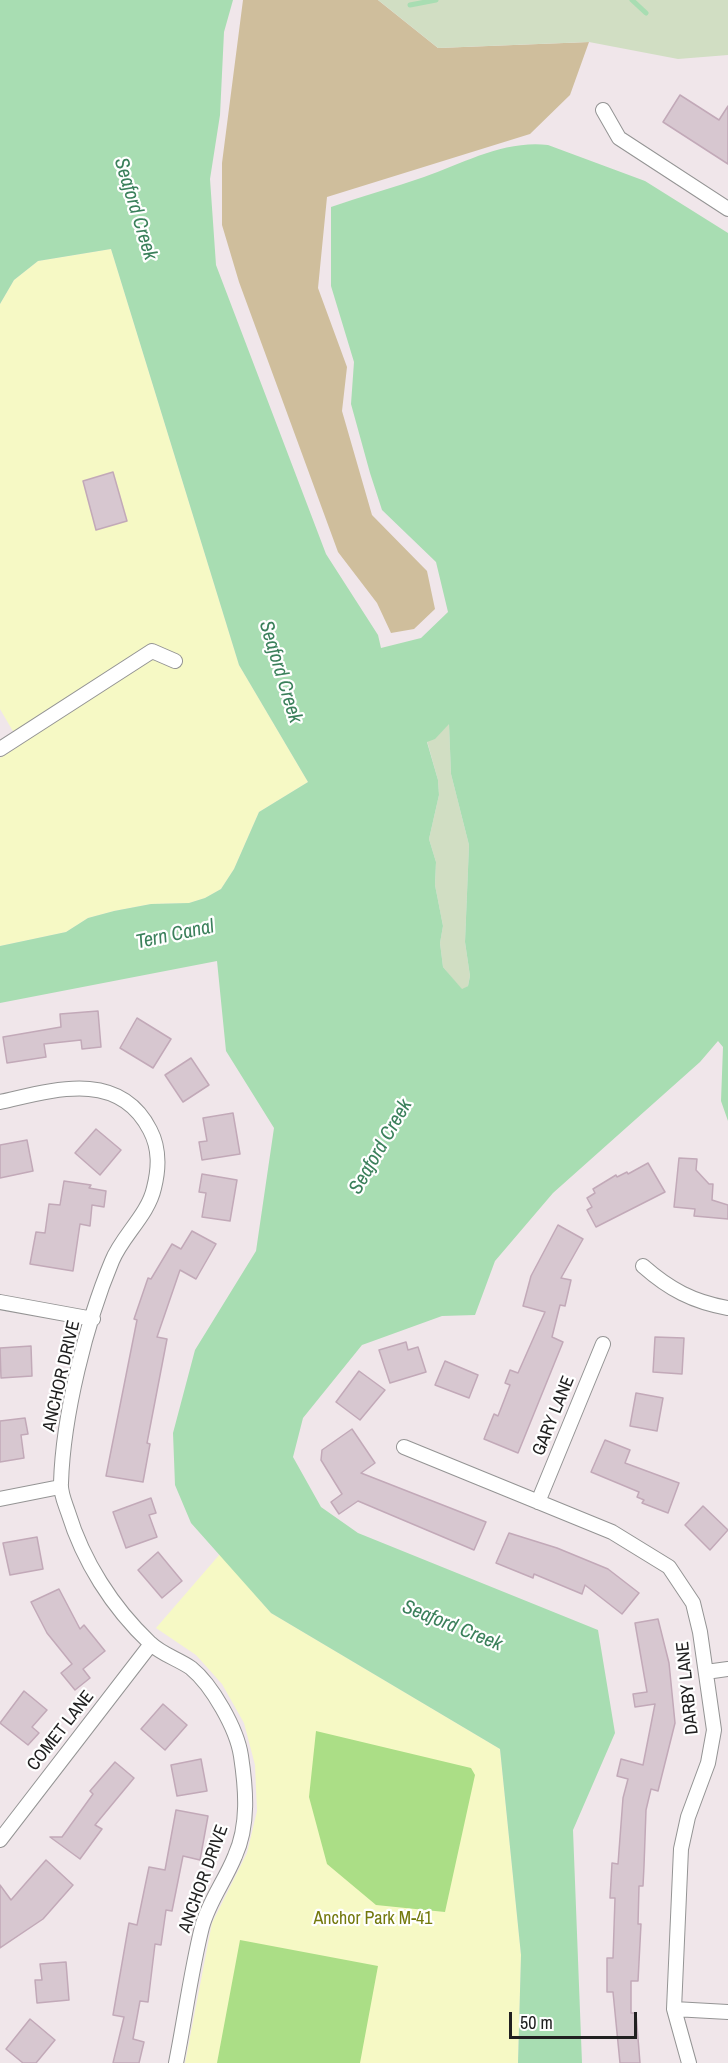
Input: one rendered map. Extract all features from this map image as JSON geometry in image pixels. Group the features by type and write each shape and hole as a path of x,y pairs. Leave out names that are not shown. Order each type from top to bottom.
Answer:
{"street":[{"path":"603,110 619,138 728,209"},
{"path":"0,749 152,651 175,661"},
{"name":"ANCHOR DRIVE","path":"0,1102 56,1089 96,1088 121,1097 141,1115 152,1132 160,1161 153,1193 113,1259 93,1319 68,1413 60,1487 86,1560 107,1593 151,1644 192,1669 218,1702 241,1752 246,1798 243,1833 236,1856 211,1901 202,1927 176,2063"},
{"path":"643,1266 681,1295 728,1308"},
{"path":"0,1302 93,1319"},
{"name":"GARY LANE","path":"538,1502 603,1344"},
{"name":"DARBY LANE","path":"404,1447 612,1532 669,1567 693,1603 714,1730 708,1763 688,1817 681,1849 674,2009 689,2063"},
{"path":"0,1499 60,1487"},
{"name":"COMET LANE","path":"0,1840 151,1644"},
{"path":"706,1672 728,1669"},
{"path":"674,2009 728,2012"}],"shaded area":[{"path":"243,0 378,0 438,48 589,42 570,95 530,134 327,197 318,288 347,367 342,411 372,515 427,571 435,609 414,629 391,633 377,603 338,552 239,282 222,225 222,163"},
{"path":"378,0 728,0 728,55 678,59 589,42 438,48"},
{"path":"449,723 451,774 469,845 465,942 470,976 468,986 462,990 443,967 440,943 443,926 435,885 436,862 429,839 439,795 438,780 427,741 435,738"},
{"path":"316,1731 471,1768 475,1775 445,1912 376,1905 327,1864 309,1797"},
{"path":"240,1940 378,1966 360,2063 217,2063"}],"green space":[{"path":"111,249 239,665 308,782 259,812 234,869 221,889 205,898 189,903 151,904 114,911 88,918 66,932 0,946 0,758 21,745 0,709 0,304 14,280 38,261"},
{"name":"Anchor Park M-41","path":"220,1554 271,1613 500,1749 521,1955 518,2063 185,2063 212,1923 247,1853 257,1811 255,1765 244,1723 222,1684 196,1655 156,1628"}],"water":[{"path":"0,0 233,0 224,32 220,115 210,179 216,265 326,554 378,635 381,648 421,638 448,612 436,562 382,510 370,473 351,404 354,362 331,286 331,207 500,149 532,144 548,145 645,181 728,233 728,1121 721,1101 723,1047 718,1041 700,1062 553,1193 495,1261 475,1315 442,1316 362,1345 303,1418 293,1457 321,1507 358,1533 598,1630 615,1733 573,1830 582,2063 518,2063 521,1955 500,1749 271,1613 191,1523 175,1485 173,1433 195,1350 256,1251 274,1128 226,1051 217,961 0,1003 0,946 66,932 88,918 114,911 151,904 189,903 205,898 221,889 234,869 259,812 308,782 239,665 111,249 38,261 14,280 0,304","holes":["449,724 451,774 469,845 465,942 470,976 468,986 462,989 443,967 440,943 443,926 435,885 436,862 429,839 439,795 438,780 427,742 435,739"]}],"building":[{"path":"680,95 719,120 728,106 728,164 663,122"},
{"path":"113,472 127,521 96,530 83,481"},
{"path":"98,1011 101,1047 82,1049 81,1040 44,1044 46,1057 7,1063 3,1037 61,1027 60,1014"},
{"path":"137,1018 171,1039 153,1068 120,1048"},
{"path":"191,1058 209,1085 183,1102 165,1075"},
{"path":"233,1113 240,1154 202,1160 199,1142 207,1141 203,1118"},
{"path":"96,1129 121,1150 100,1175 75,1153"},
{"path":"27,1140 33,1171 0,1178 0,1145"},
{"path":"679,1158 697,1159 696,1170 709,1184 713,1184 712,1200 728,1205 728,1219 694,1216 695,1209 674,1207"},
{"path":"648,1163 665,1192 596,1227 587,1210 592,1207 587,1198 595,1193 593,1189 616,1175 617,1177 627,1172 628,1174"},
{"path":"202,1174 237,1180 230,1221 202,1217 206,1193 199,1192"},
{"path":"64,1181 91,1185 89,1188 106,1191 104,1207 92,1205 90,1226 80,1224 73,1271 30,1264 36,1232 45,1233 49,1204 60,1205"},
{"path":"558,1225 583,1239 561,1278 571,1280 565,1306 560,1305 552,1337 563,1342 518,1453 484,1439 494,1414 498,1416 510,1385 505,1383 510,1370 518,1373 545,1312 523,1306 531,1276"},
{"path":"192,1231 216,1244 196,1279 180,1270 157,1337 167,1339 147,1443 150,1444 143,1482 106,1476 137,1320 134,1319 148,1278 151,1279 172,1244 181,1249"},
{"path":"655,1337 684,1338 682,1374 653,1372"},
{"path":"406,1342 408,1350 418,1347 426,1372 390,1383 379,1350"},
{"path":"31,1346 32,1376 1,1378 0,1348"},
{"path":"445,1361 478,1375 469,1398 435,1385"},
{"path":"359,1371 385,1390 360,1420 336,1402"},
{"path":"636,1393 663,1398 657,1431 630,1426"},
{"path":"25,1418 28,1434 21,1435 24,1458 0,1462 0,1421"},
{"path":"352,1429 375,1463 361,1473 486,1522 474,1550 358,1501 339,1514 331,1502 342,1494 321,1460 322,1450"},
{"path":"605,1440 630,1450 625,1463 679,1483 668,1513 642,1503 644,1500 637,1497 639,1492 591,1472"},
{"path":"151,1498 156,1513 149,1515 157,1537 126,1548 113,1512"},
{"path":"703,1506 728,1530 710,1550 685,1525"},
{"path":"509,1533 557,1548 608,1569 639,1593 622,1614 585,1585 582,1594 534,1574 533,1578 496,1563"},
{"path":"37,1537 43,1569 10,1575 3,1543"},
{"path":"158,1552 182,1581 162,1598 138,1570"},
{"path":"59,1589 80,1629 84,1625 105,1651 83,1669 90,1678 75,1690 61,1673 72,1664 47,1633 31,1602"},
{"path":"658,1619 669,1663 675,1723 658,1791 651,1789 646,1810 643,1886 639,1886 638,1924 641,1924 638,1981 631,1981 631,2013 636,2013 640,2063 620,2063 613,1992 607,1992 607,1958 613,1958 615,1898 610,1898 612,1863 618,1864 623,1798 628,1779 617,1776 621,1759 643,1765 655,1704 635,1707 633,1694 647,1692 635,1623"},
{"path":"24,1691 47,1710 32,1727 39,1733 28,1745 0,1723"},
{"path":"163,1704 187,1725 165,1750 141,1729"},
{"path":"201,1759 207,1791 177,1796 171,1765"},
{"path":"115,1762 134,1778 95,1825 102,1829 80,1859 50,1837 62,1837 93,1794 90,1791"},
{"path":"176,1810 208,1816 200,1860 183,1856 172,1911 166,1910 161,1945 155,1944 148,2002 140,2001 133,2039 144,2042 139,2063 113,2063 124,2017 113,2015 129,1923 137,1925 149,1867 165,1870"},
{"path":"46,1860 73,1885 43,1919 0,1948 0,1885 11,1900"},
{"path":"66,1962 69,2000 37,2003 35,1980 42,1980 40,1964"},
{"path":"30,2019 55,2040 36,2063 23,2063 6,2049"}],"waterway":[{"path":"410,5 436,0"},
{"path":"632,0 646,13"}],"water label":[{"name":"Seaford Creek","path":"135,209"},
{"name":"Seaford Creek","path":"280,672"},
{"name":"Tern Canal","path":"175,935"},
{"name":"Seaford Creek","path":"381,1147"},
{"name":"Seaford Creek","path":"452,1626"}]}
